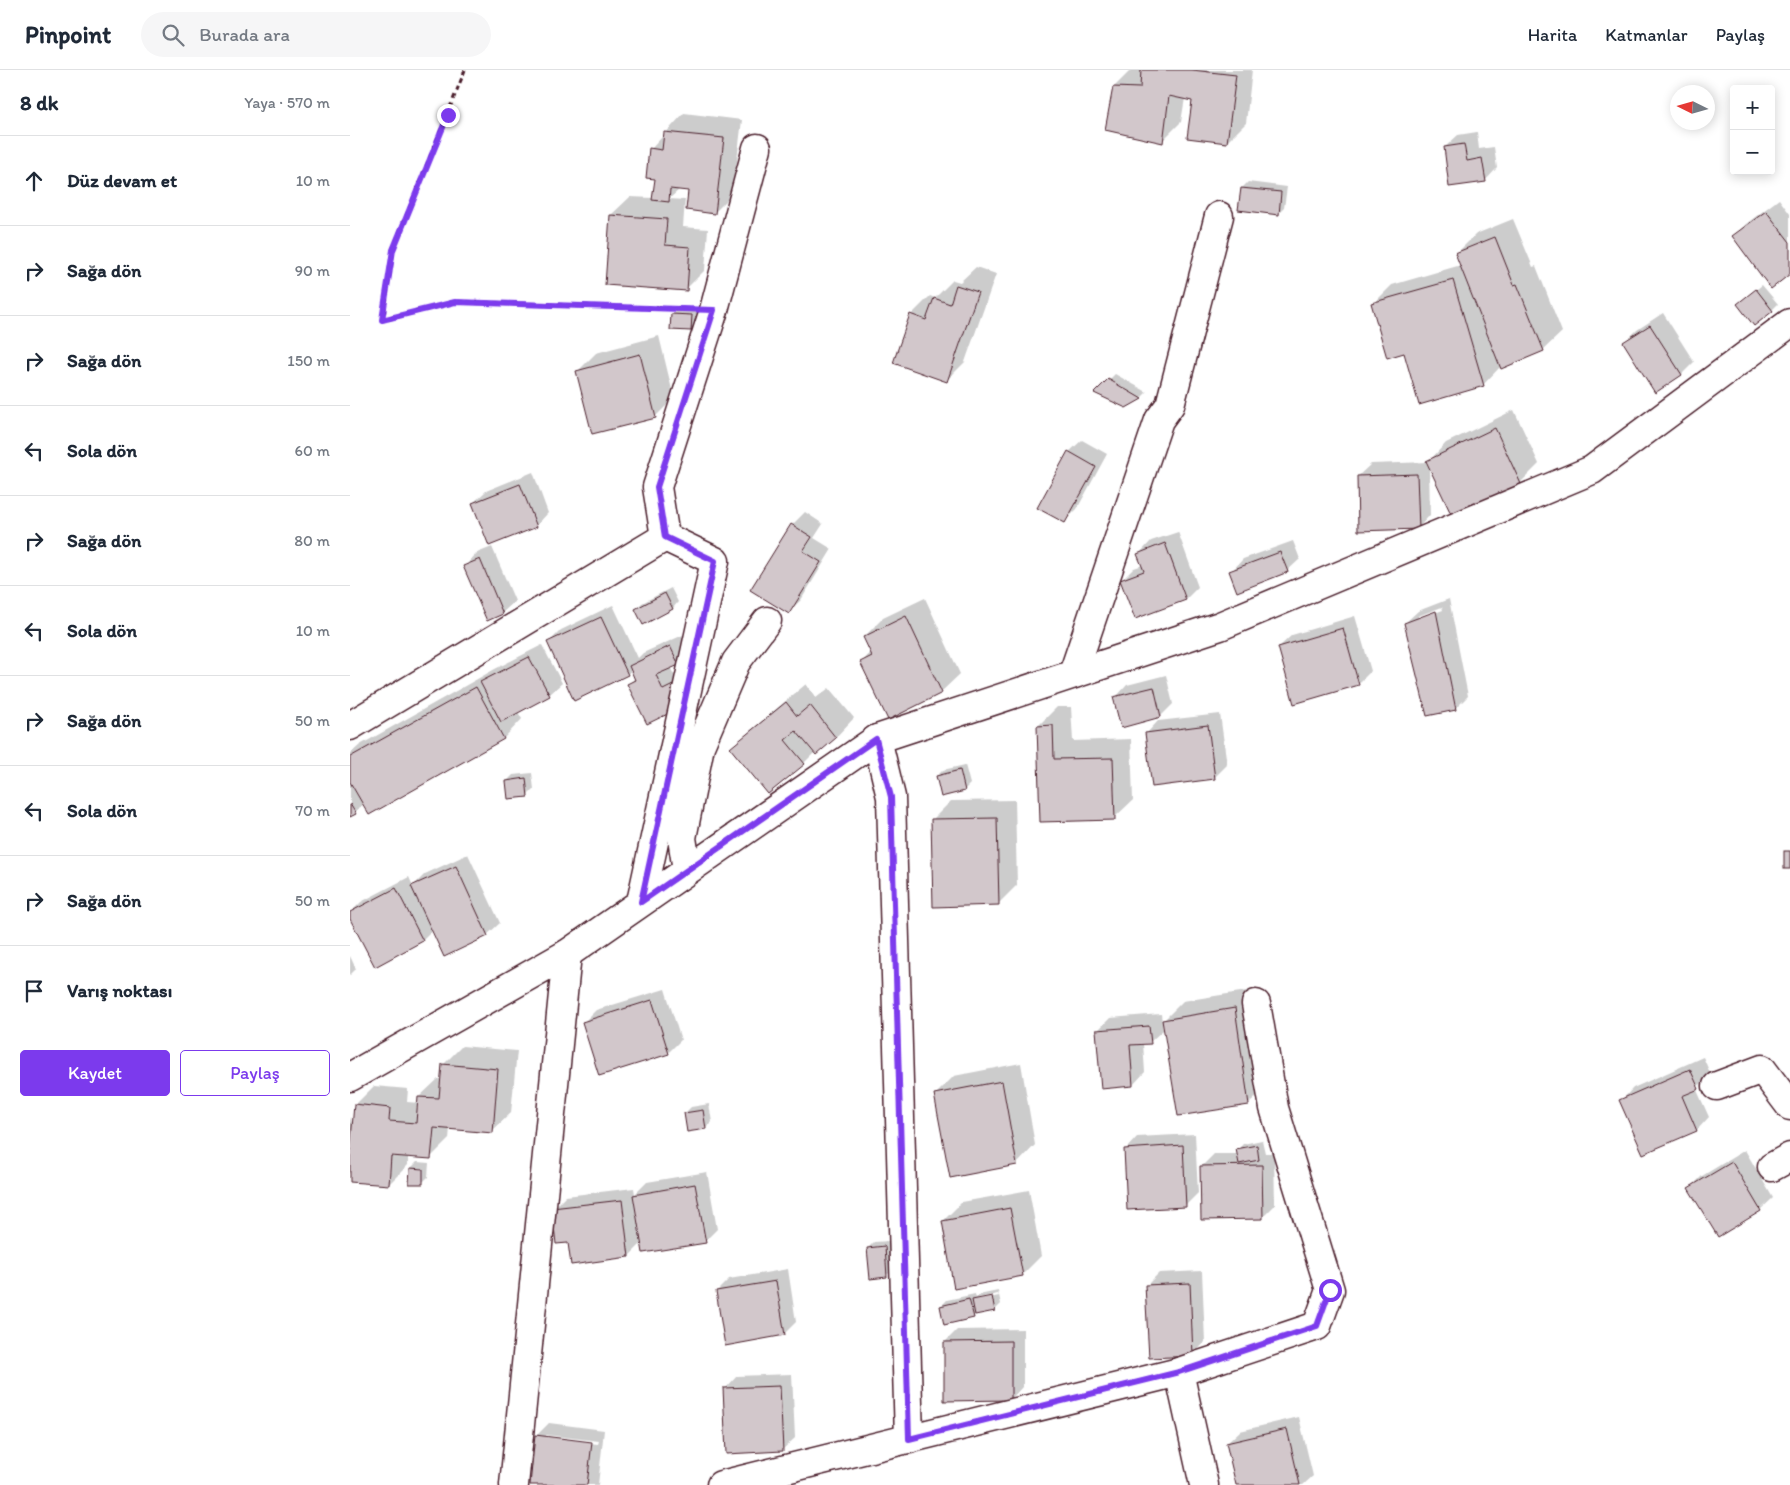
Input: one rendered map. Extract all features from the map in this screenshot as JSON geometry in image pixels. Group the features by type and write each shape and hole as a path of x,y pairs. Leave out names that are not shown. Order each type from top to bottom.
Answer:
{"street":[{"path":"665,537 657,487 714,310 757,148"},
{"path":"1073,674 1159,420 1170,405 1220,216"},
{"path":"350,1077 567,954 876,739 1220,626 1592,470 1790,323"},
{"path":"350,726 665,537"},
{"path":"641,902 715,561 665,537"},
{"path":"687,870 682,838 700,746 736,662 766,622"},
{"path":"876,739 891,797 909,1439"},
{"path":"514,1485 567,954"},
{"path":"721,1485 1179,1372 1317,1326 1330,1290 1274,1108 1256,1004"},
{"path":"1716,1086 1762,1069 1790,1106"},
{"path":"1179,1372 1204,1485"}],"path":[{"path":"465,70 393,250 382,320 455,302 714,310"}],"building":[{"path":"1141,70 1192,70 1236,75 1227,143 1187,138 1192,101 1169,96 1163,143 1105,130 1113,87 1140,88"},
{"path":"664,132 724,138 715,214 686,210 688,191 670,189 669,202 652,200 655,179 646,178 649,148 662,150"},
{"path":"1464,144 1467,161 1482,158 1486,182 1449,187 1444,147"},
{"path":"1241,188 1281,192 1279,215 1238,210"},
{"path":"1766,211 1790,242 1790,274 1771,289 1732,236"},
{"path":"610,215 667,219 665,245 690,247 687,291 605,285"},
{"path":"1495,237 1514,285 1517,284 1544,351 1501,369 1455,253"},
{"path":"1453,280 1484,386 1419,405 1404,353 1387,358 1371,303"},
{"path":"956,285 978,292 947,382 893,363 910,314 926,320 934,298 950,304"},
{"path":"1756,289 1773,311 1754,326 1737,304"},
{"path":"671,314 692,315 691,331 670,330"},
{"path":"1650,325 1682,375 1655,393 1623,342"},
{"path":"640,354 656,418 592,434 576,371"},
{"path":"1108,379 1142,399 1126,408 1094,393"},
{"path":"1495,428 1521,484 1452,516 1426,461"},
{"path":"1068,451 1096,467 1065,523 1037,508"},
{"path":"1417,474 1419,529 1358,531 1357,476"},
{"path":"520,484 537,527 489,546 472,503"},
{"path":"791,524 812,537 803,551 821,562 789,614 750,590"},
{"path":"1165,543 1186,600 1135,619 1120,580 1144,571 1137,554"},
{"path":"1280,552 1288,572 1237,592 1229,571"},
{"path":"480,559 503,614 487,621 463,566"},
{"path":"665,593 673,609 643,625 635,609"},
{"path":"1436,611 1456,710 1427,716 1404,623"},
{"path":"906,616 942,693 888,720 860,662 872,656 863,637"},
{"path":"601,617 628,675 574,701 547,642"},
{"path":"1343,628 1359,685 1294,704 1278,647"},
{"path":"670,646 679,665 656,675 663,690 673,685 684,706 647,724 627,684 635,680 629,666"},
{"path":"529,657 550,696 501,722 480,682"},
{"path":"476,687 504,739 369,815 350,782 350,757"},
{"path":"1154,687 1161,717 1121,728 1113,697"},
{"path":"786,702 797,716 810,705 836,738 816,755 796,731 785,740 805,764 768,794 730,748"},
{"path":"1053,725 1054,759 1113,758 1115,820 1040,822 1037,726"},
{"path":"1208,725 1215,779 1152,787 1145,733"},
{"path":"960,770 965,791 941,797 936,776"},
{"path":"526,778 528,797 508,799 506,781"},
{"path":"350,804 356,814 350,817"},
{"path":"997,818 999,905 933,907 931,819"},
{"path":"1784,851 1790,851 1790,869 1784,869"},
{"path":"456,866 488,936 444,957 411,886"},
{"path":"396,888 423,941 375,967 350,919 350,912"},
{"path":"652,1000 669,1054 599,1076 582,1022"},
{"path":"1235,1008 1249,1105 1178,1116 1162,1020"},
{"path":"1149,1026 1151,1044 1130,1045 1133,1086 1101,1089 1096,1030"},
{"path":"442,1064 498,1069 493,1133 434,1128 431,1159 391,1156 389,1185 350,1182 350,1152 354,1104 390,1108 389,1121 416,1123 418,1097 439,1098"},
{"path":"1690,1069 1699,1089 1682,1096 1697,1131 1643,1154 1619,1100"},
{"path":"1002,1081 1017,1165 950,1178 934,1094"},
{"path":"703,1110 706,1129 687,1132 684,1113"},
{"path":"1183,1145 1186,1207 1127,1210 1124,1149"},
{"path":"1257,1145 1259,1160 1239,1164 1236,1149"},
{"path":"1732,1162 1761,1211 1718,1237 1688,1188"},
{"path":"1262,1165 1263,1219 1201,1220 1200,1166"},
{"path":"410,1168 423,1169 423,1184 409,1184"},
{"path":"695,1184 706,1243 643,1253 633,1195"},
{"path":"622,1200 629,1257 571,1265 568,1243 556,1244 552,1208"},
{"path":"1010,1208 1023,1276 954,1289 942,1221"},
{"path":"885,1246 887,1277 870,1279 867,1248"},
{"path":"776,1281 785,1335 725,1346 716,1291"},
{"path":"1190,1283 1193,1356 1149,1358 1145,1285"},
{"path":"992,1296 995,1311 975,1315 972,1300"},
{"path":"969,1299 974,1318 944,1325 940,1306"},
{"path":"1011,1341 1011,1400 944,1401 944,1342"},
{"path":"780,1386 783,1451 726,1454 723,1388"},
{"path":"1287,1429 1300,1485 1236,1485 1226,1443"},
{"path":"535,1435 592,1442 587,1485 530,1485"}],"route":[{"path":"448,115 393,250 382,320 455,302 714,310 657,487 665,537 715,561 641,902 876,739 891,797 909,1439 1179,1372 1317,1326 1330,1290"}]}
